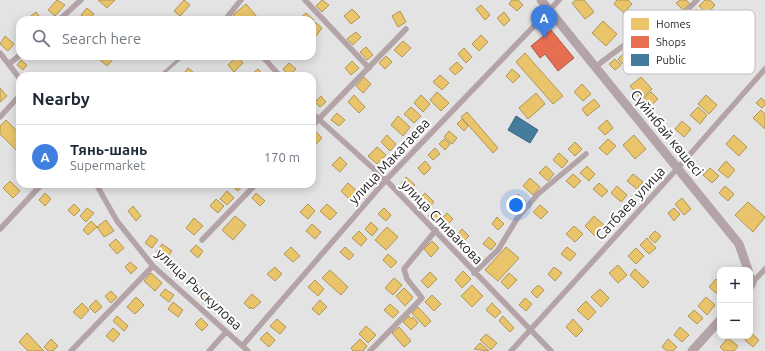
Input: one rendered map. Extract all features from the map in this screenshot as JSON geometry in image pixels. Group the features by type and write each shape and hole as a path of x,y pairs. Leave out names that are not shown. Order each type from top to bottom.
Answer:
{"main road":[{"name":"Сүйінбай көшесі","path":"541,0 677,169 740,244 747,267"},
{"path":"692,351 717,323"}],"street":[{"path":"63,16 81,0"},
{"path":"229,16 241,0"},
{"path":"305,0 369,68"},
{"name":"улица Макатаева","path":"243,345 386,180 559,0"},
{"path":"687,10 697,0"},
{"path":"318,120 406,29"},
{"path":"595,67 623,46"},
{"path":"0,53 16,74"},
{"path":"9,64 16,58"},
{"path":"266,60 276,72"},
{"name":"Сатбаев улица","path":"511,351 677,169 765,69"},
{"path":"0,117 16,99"},
{"name":"улица Спивакова","path":"316,118 386,180 436,230 474,273 551,351"},
{"path":"474,273 498,250 518,217 538,194 586,154"},
{"path":"0,229 38,188"},
{"name":"улица Рыскулова","path":"98,188 117,221 153,266 248,351"},
{"path":"202,240 252,188"},
{"path":"370,351 422,298 406,279 404,269 436,230"},
{"path":"71,351 153,266"},
{"path":"753,280 765,269"},
{"path":"209,351 226,332"}],"lane":[{"path":"165,72 178,60"}],"building: Homes":[{"path":"57,0 65,5 55,16 48,10"},
{"path":"98,0 115,0 107,8"},
{"path":"184,0 190,5 180,16 174,11"},
{"path":"322,0 329,5 322,12 316,6"},
{"path":"512,0 518,0 523,5 517,11 509,4"},
{"path":"576,0 584,0 594,12 585,19 572,3"},
{"path":"617,0 628,0 632,4 627,10 623,10 623,12 614,4"},
{"path":"680,0 686,0 690,4 683,10 676,3"},
{"path":"705,0 710,0 715,5 711,10 703,10 699,6"},
{"path":"246,4 256,16 234,16 233,15"},
{"path":"481,5 490,15 485,20 476,9"},
{"path":"87,8 94,14 92,16 81,15"},
{"path":"352,9 360,17 351,24 344,16"},
{"path":"400,11 406,22 398,27 392,16"},
{"path":"36,12 39,16 31,16"},
{"path":"504,12 510,20 504,26 497,18"},
{"path":"306,13 309,16 303,16"},
{"path":"603,21 617,34 606,46 592,33"},
{"path":"316,23 322,28 316,36"},
{"path":"356,32 361,37 353,45 347,39"},
{"path":"481,35 488,42 479,51 472,44"},
{"path":"5,36 14,44 8,51 0,44"},
{"path":"403,41 411,48 402,57 394,50"},
{"path":"366,47 373,55 367,60 360,52"},
{"path":"464,48 472,57 466,63 458,54"},
{"path":"525,53 563,96 553,104 516,62"},
{"path":"623,54 622,64 618,59"},
{"path":"386,56 392,62 385,69 379,63"},
{"path":"615,59 621,65 615,70 609,64"},
{"path":"21,60 27,65 23,70 17,65"},
{"path":"100,60 112,60 107,66"},
{"path":"233,60 240,60 243,63 234,72 228,65"},
{"path":"352,61 359,68 351,75 345,68"},
{"path":"457,62 463,68 455,75 449,69"},
{"path":"289,63 296,69 293,72 286,72 283,69"},
{"path":"188,68 193,72 185,72"},
{"path":"512,69 520,76 513,83 506,76"},
{"path":"440,75 449,83 442,90 433,82"},
{"path":"364,77 371,84 363,93 356,86"},
{"path":"641,77 652,89 641,99 630,86"},
{"path":"582,84 591,94 583,101 574,92"},
{"path":"0,88 7,96 0,102"},
{"path":"437,92 449,103 441,111 430,100"},
{"path":"651,92 658,99 645,111 638,103"},
{"path":"536,93 545,104 528,119 519,108"},
{"path":"354,95 365,107 359,113 348,102"},
{"path":"421,95 430,104 423,112 414,103"},
{"path":"706,95 717,105 709,114 698,104"},
{"path":"321,96 326,102 320,107 316,101"},
{"path":"761,98 765,101 765,105 762,108 756,103"},
{"path":"594,99 600,106 587,116 582,109"},
{"path":"411,107 421,116 414,123 404,114"},
{"path":"698,107 707,115 700,124 690,115"},
{"path":"761,110 765,114 765,129 753,118"},
{"path":"467,112 498,148 493,153 461,117"},
{"path":"337,113 345,120 339,126 331,120"},
{"path":"398,116 410,127 403,136 391,125"},
{"path":"462,119 468,126 464,131 457,124"},
{"path":"6,120 16,130 16,150 0,134 0,126"},
{"path":"607,120 613,128 605,135 598,128"},
{"path":"682,121 691,129 684,137 675,129"},
{"path":"449,131 457,138 452,144 444,137"},
{"path":"316,132 322,138 316,144"},
{"path":"387,135 396,144 390,151 381,142"},
{"path":"634,135 646,149 635,159 623,145"},
{"path":"734,135 747,147 739,156 726,144"},
{"path":"444,139 450,144 445,150 439,144"},
{"path":"608,139 616,146 607,155 599,148"},
{"path":"575,142 582,149 575,156 568,149"},
{"path":"377,147 386,155 377,164 368,156"},
{"path":"435,148 440,154 433,160 428,155"},
{"path":"559,153 568,161 562,168 553,160"},
{"path":"340,157 347,164 340,172 332,165"},
{"path":"425,161 431,168 424,175 418,168"},
{"path":"726,161 735,170 728,178 718,170"},
{"path":"546,166 554,174 548,181 539,173"},
{"path":"587,166 595,174 589,181 580,173"},
{"path":"710,168 719,176 712,183 703,175"},
{"path":"573,174 581,181 574,188 566,181"},
{"path":"633,174 643,182 637,189 627,181"},
{"path":"406,177 415,185 409,191 401,183"},
{"path":"530,178 540,187 533,195 523,186"},
{"path":"10,181 20,191 13,198 3,188"},
{"path":"348,183 357,191 349,199 341,191"},
{"path":"599,183 608,191 602,197 593,189"},
{"path":"617,186 627,195 621,202 611,193"},
{"path":"725,186 734,194 728,201 719,193"},
{"path":"227,191 234,198 227,205 220,199"},
{"path":"45,193 51,199 45,206 39,200"},
{"path":"256,193 265,201 260,206 252,198"},
{"path":"425,193 434,202 427,210 418,201"},
{"path":"518,194 526,201 520,207 512,200"},
{"path":"682,198 691,209 684,215 675,204"},
{"path":"216,199 224,206 218,213 210,206"},
{"path":"748,202 765,217 753,232 735,215"},
{"path":"74,204 80,210 74,216 68,210"},
{"path":"308,204 315,211 308,219 300,212"},
{"path":"327,204 337,213 330,220 320,211"},
{"path":"512,204 518,210 514,214 508,209"},
{"path":"540,205 548,212 541,219 533,212"},
{"path":"133,206 141,216 136,221 128,211"},
{"path":"87,208 94,213 86,222 80,216"},
{"path":"384,208 391,215 386,221 378,214"},
{"path":"674,208 680,214 674,221 668,213"},
{"path":"435,210 441,216 434,222 428,216"},
{"path":"447,213 453,219 446,226 440,221"},
{"path":"235,216 246,225 233,240 222,230"},
{"path":"594,216 605,226 595,236 585,226"},
{"path":"497,217 504,224 498,230 492,224"},
{"path":"194,218 203,226 194,235 186,228"},
{"path":"106,220 114,231 104,237 97,227"},
{"path":"91,221 97,227 88,235 83,230"},
{"path":"371,222 378,229 372,236 365,229"},
{"path":"312,224 321,232 315,239 306,231"},
{"path":"574,226 583,234 575,242 566,234"},
{"path":"387,227 398,237 386,250 375,240"},
{"path":"462,229 469,236 463,242 456,236"},
{"path":"359,231 367,239 361,246 352,238"},
{"path":"655,231 661,236 655,243 649,237"},
{"path":"151,235 158,240 152,248 145,243"},
{"path":"489,237 496,244 491,250 483,244"},
{"path":"647,238 656,248 649,254 640,245"},
{"path":"116,239 124,248 117,254 109,245"},
{"path":"432,241 439,248 431,257 424,249"},
{"path":"162,244 172,251 166,259 156,252"},
{"path":"196,245 203,251 198,258 190,251"},
{"path":"291,247 300,256 293,262 284,254"},
{"path":"345,247 354,255 349,260 340,252"},
{"path":"506,247 519,258 498,281 485,270"},
{"path":"567,247 576,254 570,261 561,254"},
{"path":"636,248 644,256 636,264 628,256"},
{"path":"388,254 397,262 391,268 383,260"},
{"path":"130,262 137,268 131,274 125,267"},
{"path":"618,265 627,275 618,283 609,273"},
{"path":"275,267 282,274 275,281 267,274"},
{"path":"554,267 562,273 555,281 548,274"},
{"path":"635,269 649,282 643,288 630,275"},
{"path":"330,270 348,287 341,295 322,278"},
{"path":"463,271 471,279 462,288 455,280"},
{"path":"430,272 437,279 428,288 421,281"},
{"path":"151,273 162,283 155,291 144,281"},
{"path":"509,273 517,280 508,289 501,282"},
{"path":"394,278 402,285 393,295 385,288"},
{"path":"716,279 717,280 717,294 709,287"},
{"path":"315,280 324,289 318,296 308,287"},
{"path":"472,285 483,296 472,307 461,296"},
{"path":"538,285 544,290 537,298 531,292"},
{"path":"201,287 210,295 204,301 196,293"},
{"path":"404,288 413,297 405,306 396,296"},
{"path":"165,289 174,295 169,302 160,295"},
{"path":"600,289 609,298 601,307 591,297"},
{"path":"111,291 117,297 111,303 105,296"},
{"path":"252,294 261,302 253,309 251,307 250,309 244,303"},
{"path":"432,295 441,304 434,311 425,302"},
{"path":"136,297 144,305 135,314 127,307"},
{"path":"706,297 715,305 707,315 698,306"},
{"path":"525,298 532,304 526,311 519,305"},
{"path":"96,300 102,307 95,313 89,307"},
{"path":"320,300 327,307 319,315 312,309"},
{"path":"586,301 596,312 588,320 577,310"},
{"path":"173,302 183,310 178,317 168,309"},
{"path":"82,303 89,310 81,319 73,312"},
{"path":"492,303 501,312 495,318 486,310"},
{"path":"390,304 399,312 393,318 384,310"},
{"path":"418,307 431,321 425,327 412,313"},
{"path":"694,310 703,318 697,324 688,316"},
{"path":"117,316 128,326 124,331 113,321"},
{"path":"409,316 411,319 413,317 418,323 411,330 403,322"},
{"path":"503,316 514,328 510,332 499,321"},
{"path":"201,318 208,325 202,331 195,324"},
{"path":"230,318 236,323 232,327 226,322"},
{"path":"277,319 286,327 280,334 270,326"},
{"path":"573,319 583,330 576,337 566,327"},
{"path":"366,326 376,335 368,343 359,334"},
{"path":"399,327 411,341 404,347 392,333"},
{"path":"680,327 689,335 682,342 674,335"},
{"path":"113,328 120,334 113,342 106,336"},
{"path":"267,332 275,340 269,347 260,339"},
{"path":"27,333 44,351 28,351 19,342"},
{"path":"486,334 497,343 491,350 480,340"},
{"path":"753,335 759,340 753,347 745,340 753,339"},
{"path":"51,339 58,346 53,351 48,351 44,347"},
{"path":"360,339 367,346 363,351 353,351 351,348"},
{"path":"668,339 677,347 673,351 667,351 662,347"},
{"path":"727,339 738,346 734,351 724,351 720,347"},
{"path":"480,343 489,351 474,349"}],"building: Shops":[{"path":"551,30 574,58 558,71 545,54 540,58 531,46"}],"building: Public":[{"path":"516,116 538,130 530,143 508,130"}],"place":[{"name":"Тянь-шань","path":"544,38"}]}
